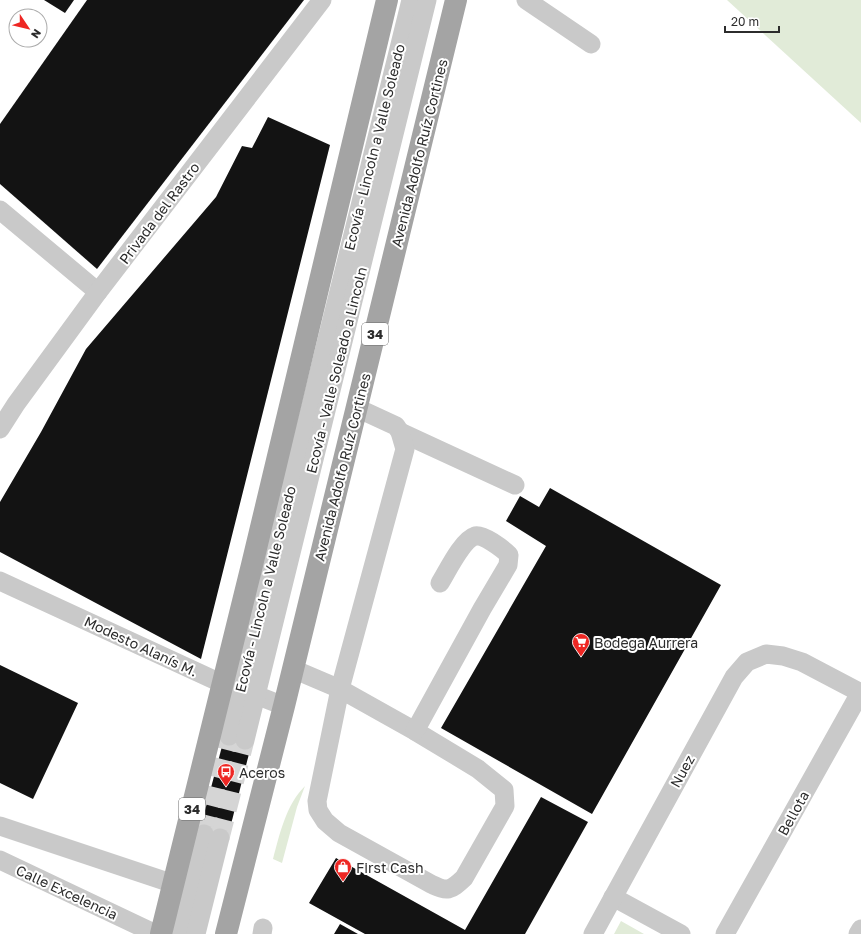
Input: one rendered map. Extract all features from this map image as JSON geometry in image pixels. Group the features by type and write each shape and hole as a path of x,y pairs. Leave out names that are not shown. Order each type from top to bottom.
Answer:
{"main road":[{"name":"34","path":"161,934 174,884 240,690 387,0"},
{"name":"Avenida Adolfo Ruíz Cortines","path":"226,934 284,706 456,0"}],"street":[{"name":"Privada del Rastro","path":"0,429 16,404 98,292 322,0"},
{"name":"Ecovía - Lincoln a Valle Soleado","path":"237,738 240,690 411,0"},
{"name":"Ecovía - Valle Soleado a Lincoln","path":"240,690 427,0"},
{"path":"526,0 591,44"},
{"path":"0,210 98,292"},
{"path":"293,669 340,689 415,731 478,769 504,790 505,806 464,878 454,887 444,890 431,884 339,833 325,821 318,810 317,801 340,689 405,449 400,432 396,426 357,408"},
{"path":"400,432 515,485"},
{"path":"415,731 508,565 509,555 482,536 476,535 464,544 440,583"},
{"name":"Modesto Alanís M.","path":"0,581 240,690 284,706"},
{"name":"Nuez","path":"593,934 734,677 747,662 766,654 783,656 802,662 861,693"},
{"name":"Bellota","path":"725,934 861,693"},
{"path":"0,826 174,884"},
{"path":"179,934 212,836 196,934"},
{"name":"Calle Excelencia","path":"0,860 156,934"},
{"path":"614,897 681,934"},
{"path":"858,934 861,929"}],"green space":[{"path":"727,0 861,0 861,123"},
{"path":"305,786 297,807 282,863 273,859 281,829 293,802"},
{"path":"621,921 644,934 614,934"}],"building":[{"path":"44,0 74,0 65,13"},
{"path":"87,0 304,0 97,269 0,184 0,124"},
{"path":"268,117 330,145 201,659 0,552 0,502 41,432 86,349 216,197 242,146 252,148"},
{"name":"Bodega Aurrera","path":"550,488 721,585 592,814 441,728 546,546 506,521 520,496 539,507"},
{"path":"0,665 78,703 33,799 0,783"},
{"name":"Aceros","path":"225,735 252,742 227,840 199,833"},
{"path":"541,797 588,822 525,934 365,934 309,903 336,858 465,930"},
{"path":"340,924 358,934 334,934"}],"tunnel":[{"path":"204,834 229,736"},
{"path":"220,838 245,740"}],"place":[{"name":"Bodega Aurrera","path":"581,657"},
{"name":"Aceros","path":"226,787"},
{"name":"First Cash","path":"343,882"}]}
